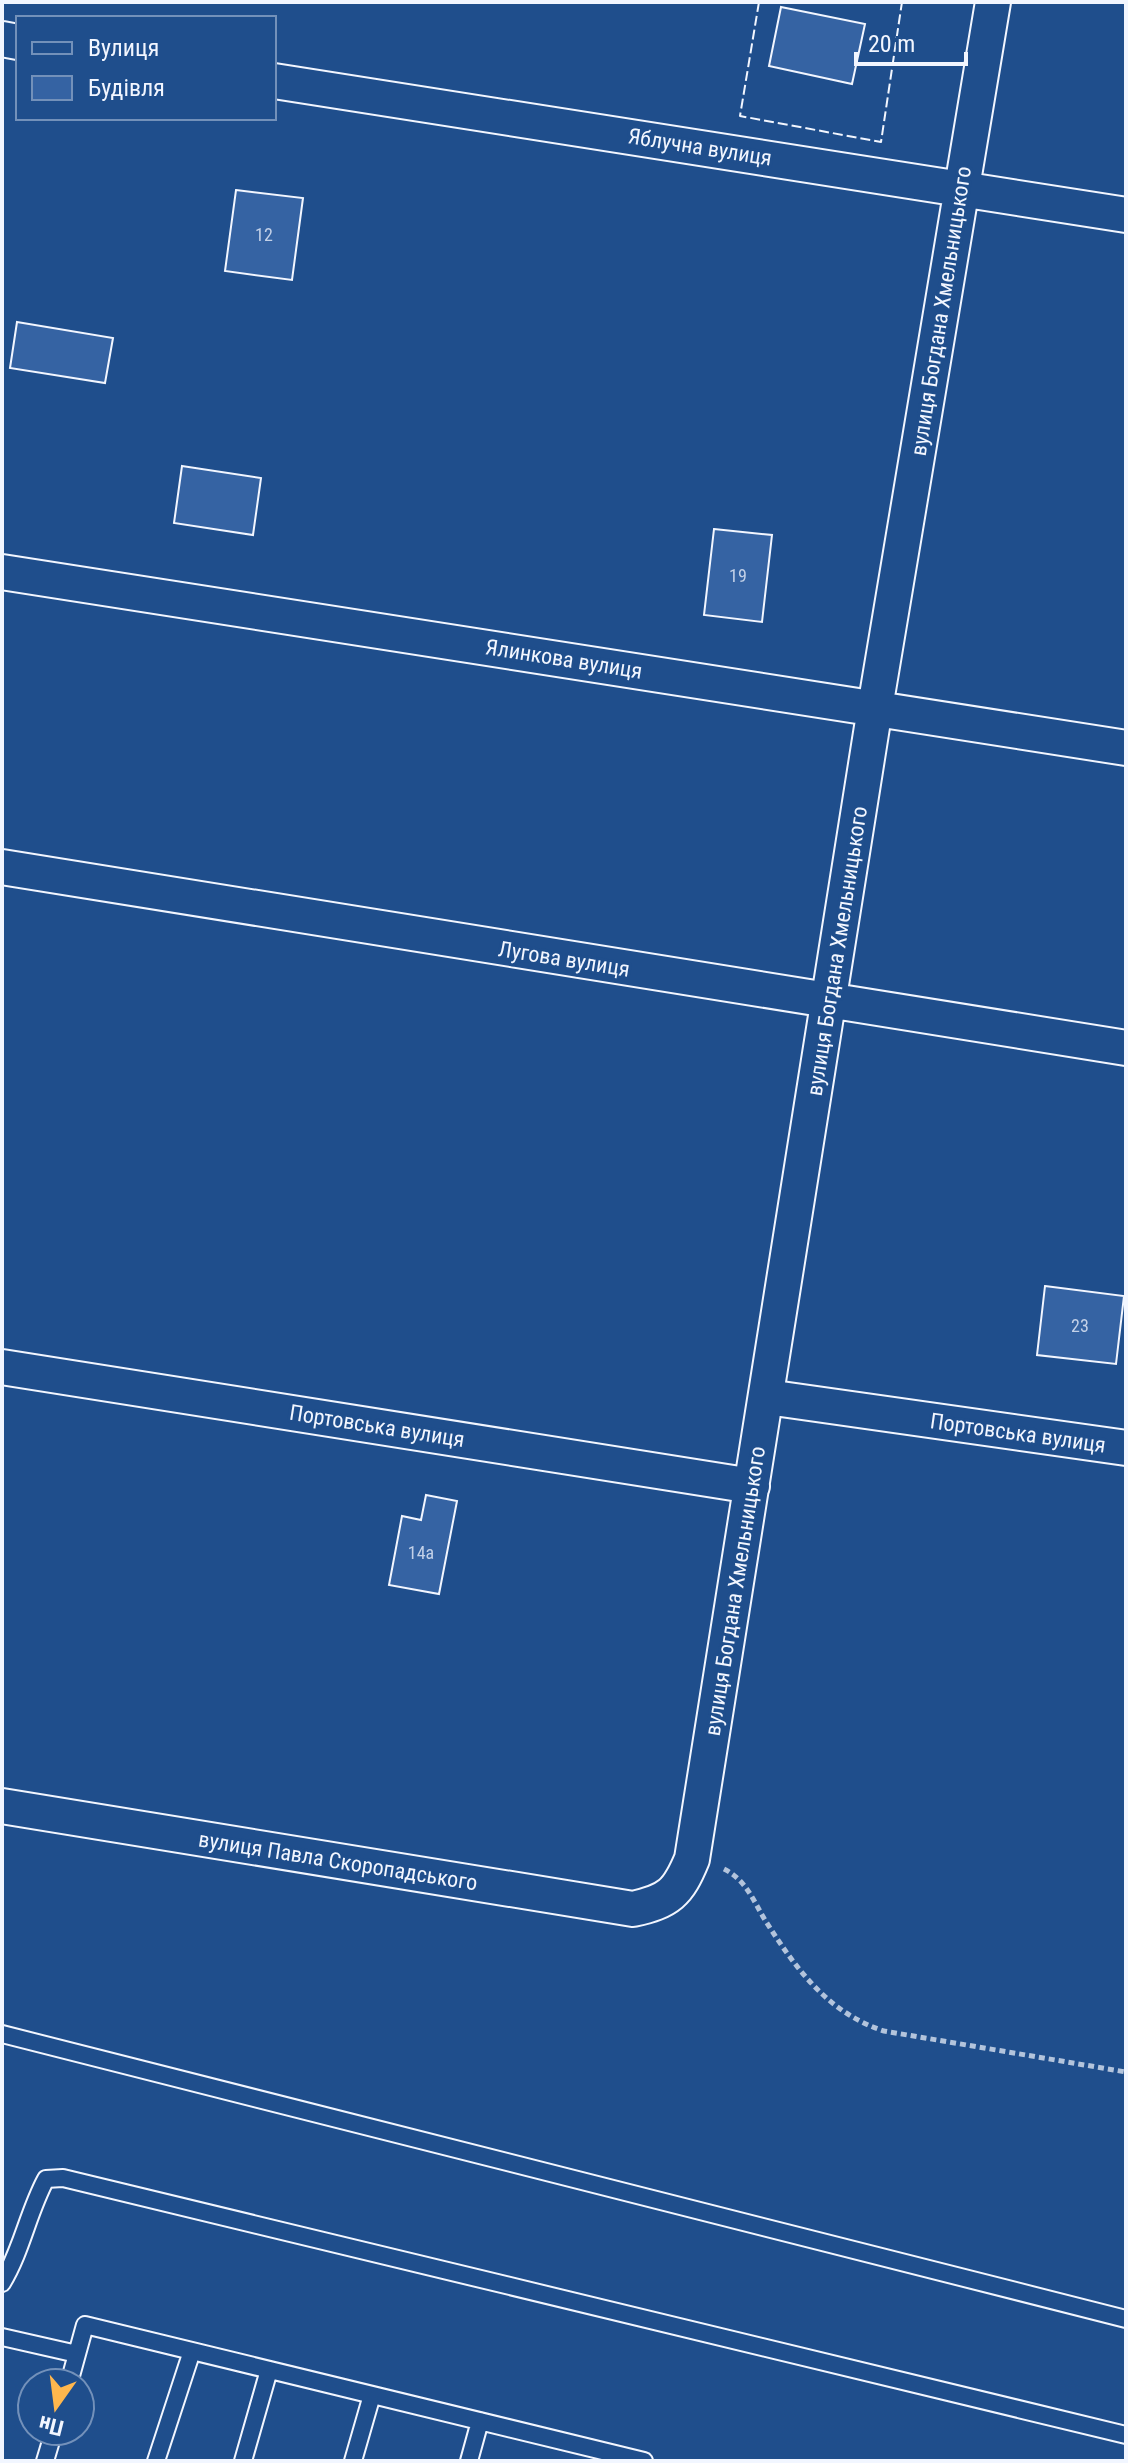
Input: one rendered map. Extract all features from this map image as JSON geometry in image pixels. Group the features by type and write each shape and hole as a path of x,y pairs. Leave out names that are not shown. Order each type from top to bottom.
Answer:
{"street":[{"name":"вулиця Богдана Хмельницького","path":"672,1895 684,1879 692,1859 875,708 993,2"},
{"name":"Яблучна вулиця","path":"276,81 1126,215"},
{"name":"Ялинкова вулиця","path":"2,572 1126,748"},
{"name":"Лугова вулиця","path":"2,867 1126,1048"},
{"name":"Портовська вулиця","path":"2,1367 752,1486"},
{"name":"Портовська вулиця","path":"767,1397 1126,1448"},
{"name":"вулиця Павла Скоропадського","path":"2,1806 633,1909 654,1905 672,1895"}],"lane":[{"path":"2,2034 1126,2319"},
{"path":"2,2283 14,2263 38,2193 46,2179 63,2178 1126,2435"},
{"path":"73,2367 85,2325 480,2421 594,2455 644,2461"},
{"path":"2,2337 77,2354"},
{"path":"156,2461 192,2351"},
{"path":"243,2461 269,2370"},
{"path":"353,2461 372,2395"},
{"path":"469,2461 480,2421"}],"path":[{"path":"692,1859 715,1865 737,1876 793,1960 824,1997 861,2023 884,2031 1126,2072"}],"building":[{"path":"781,7 865,24 852,84 769,66"},
{"path":"236,190 303,198 292,280 225,271"},
{"path":"17,322 113,338 105,383 10,368"},
{"path":"182,466 261,478 253,535 174,523"},
{"path":"714,529 772,535 762,622 704,615"},
{"path":"1045,1286 1124,1296 1116,1364 1037,1355"},
{"path":"426,1495 457,1501 439,1594 389,1585 402,1516 421,1520"}],"fence":[{"path":"759,2 740,116 881,142 902,2"}]}
